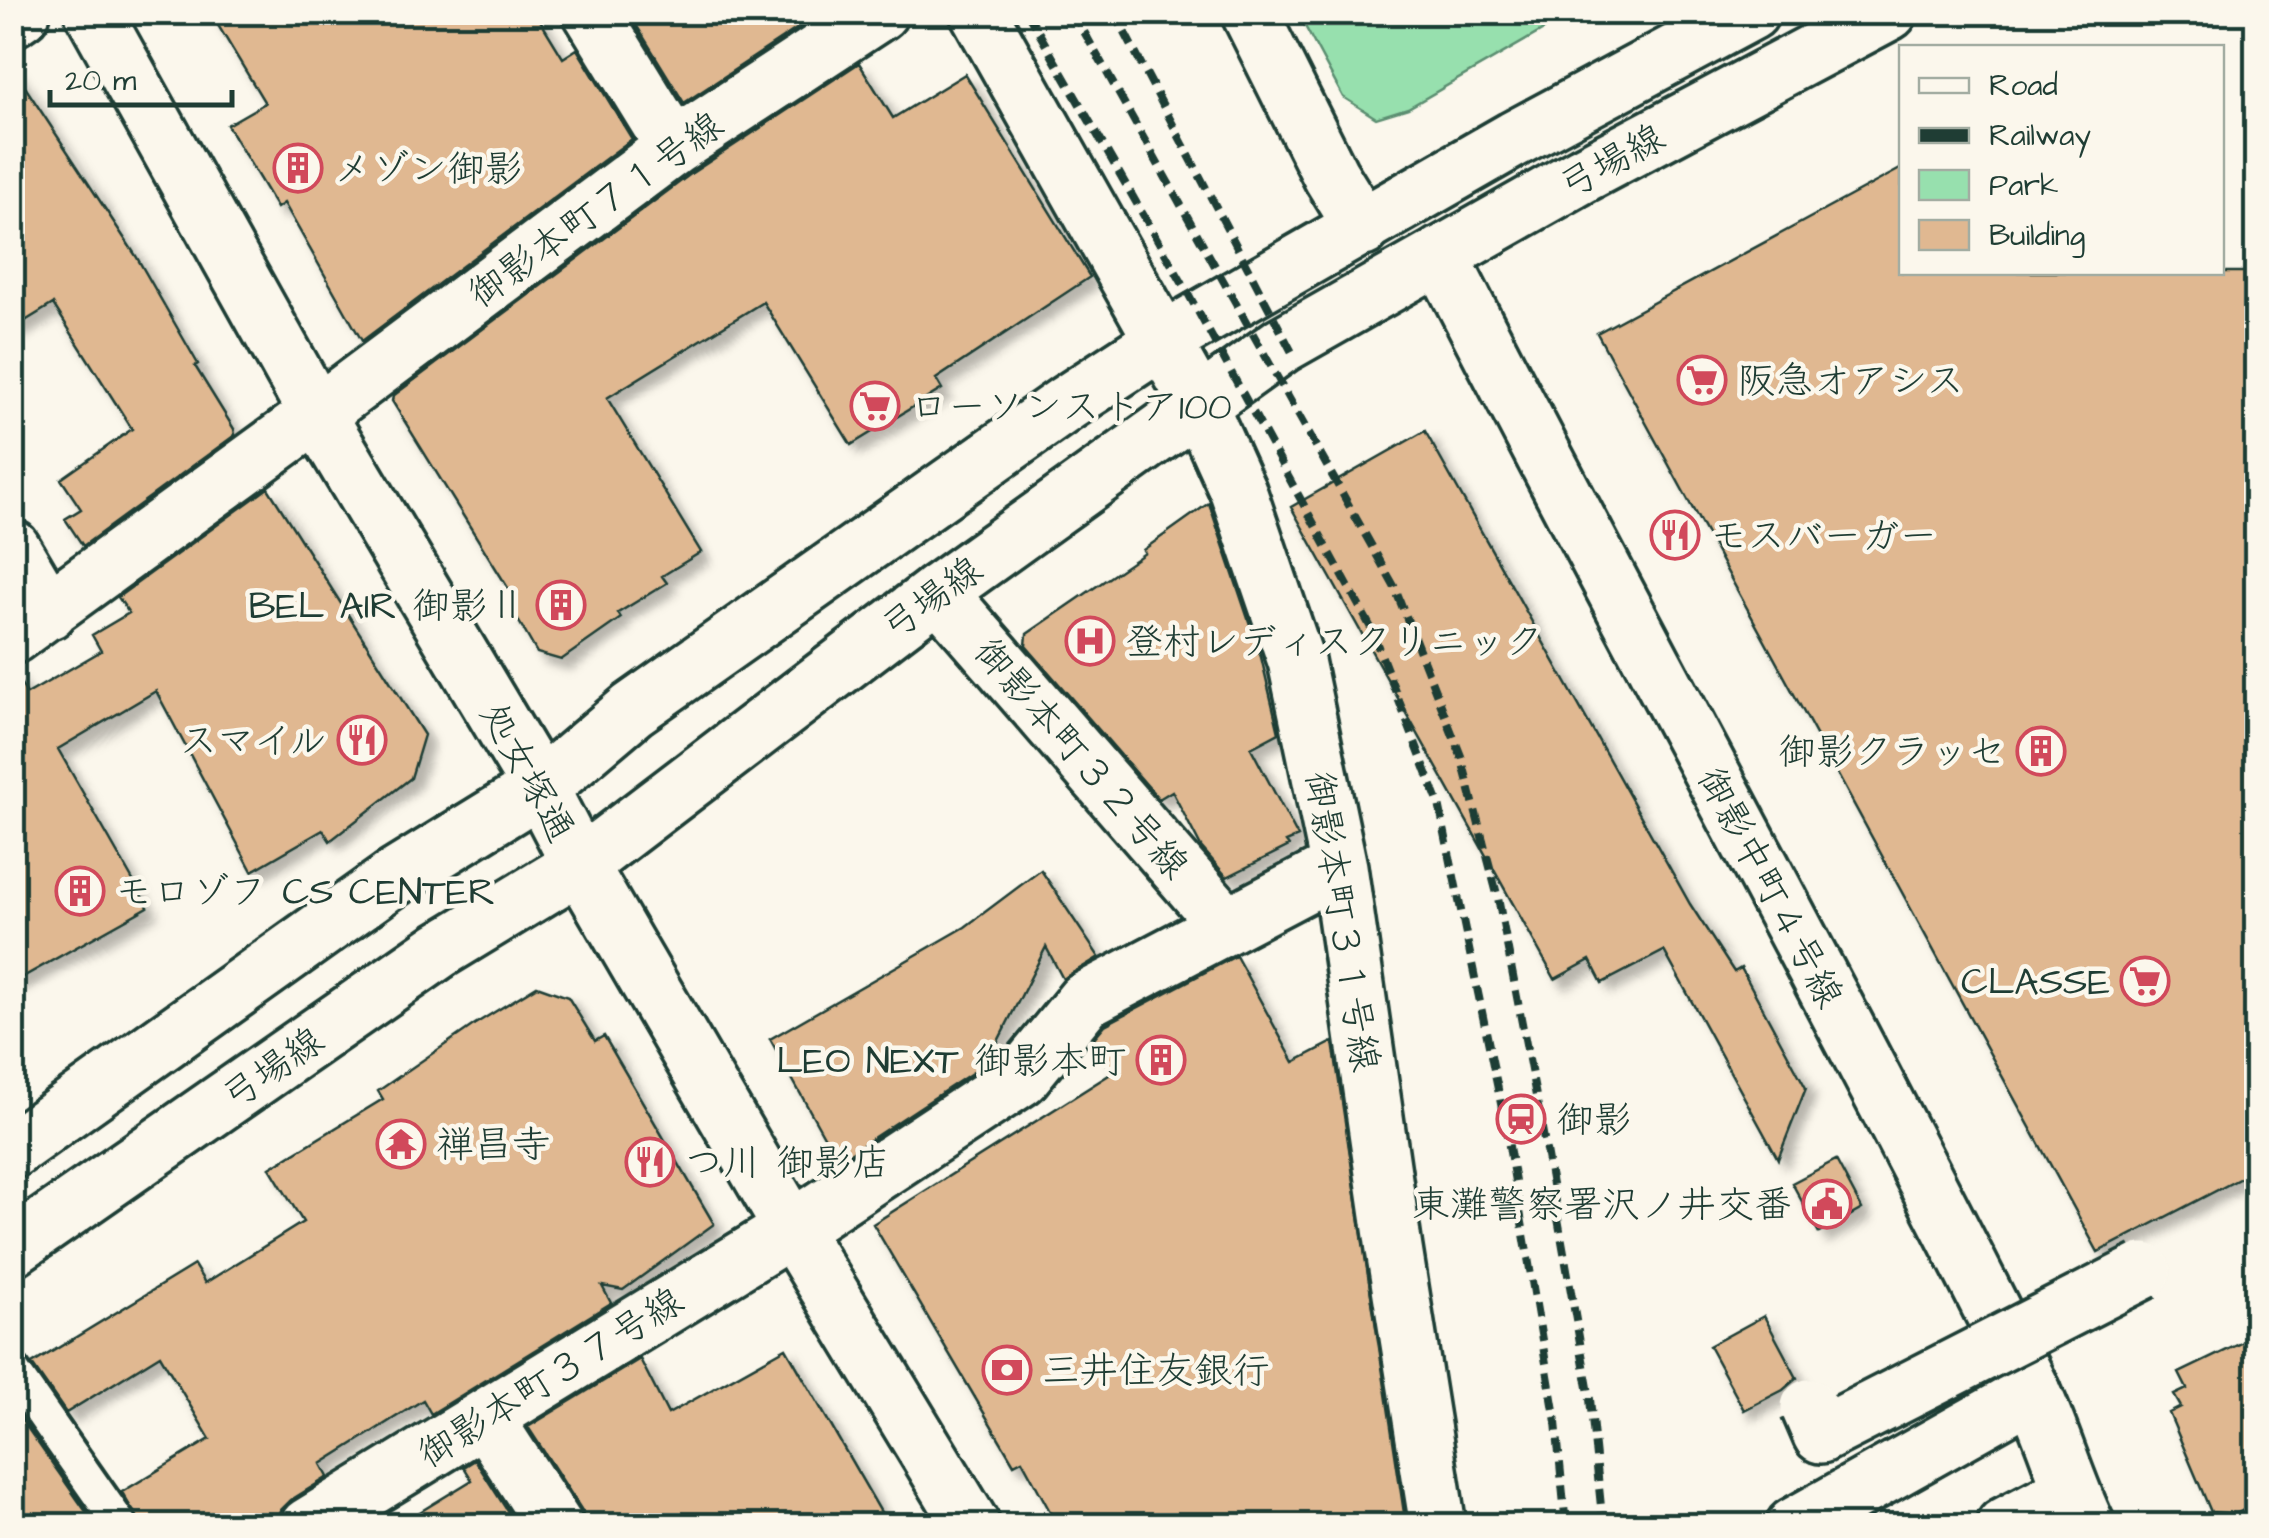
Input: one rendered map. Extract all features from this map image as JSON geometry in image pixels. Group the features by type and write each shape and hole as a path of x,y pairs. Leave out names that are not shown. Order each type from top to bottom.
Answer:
{"street":[{"path":"12,19 22,12"},
{"name":"処女塚通","path":"93,12 317,414 540,788 580,865 792,1228 972,1526"},
{"path":"591,12 674,147"},
{"name":"御影本町７１号線","path":"31,623 674,147 880,12"},
{"name":"御影本町３１号線","path":"978,12 1199,405 1238,491 1296,661 1339,867 1438,1526"},
{"path":"1250,12 1331,176 1363,228 1440,255"},
{"name":"弓場線","path":"12,1150 391,880 540,788 632,710 1067,403 1162,341 1514,139 1751,12"},
{"name":"弓場線","path":"12,1248 440,950 580,865 938,592 1282,345 1584,174 1889,12"},
{"name":"御影中町４号線","path":"1440,255 1930,1189 2033,1392 2079,1508"},
{"path":"12,548 31,623"},
{"name":"御影本町３２号線","path":"938,592 1226,924"},
{"name":"御影本町３７号線","path":"308,1526 792,1228 1021,1078 1085,1000 1339,867"},
{"path":"1809,1407 1820,1435 2143,1270"},
{"path":"1794,1526 2033,1392"},
{"path":"485,1418 555,1526"},
{"path":"2004,1526 2079,1508"}],"lane":[{"path":"12,1370 121,1526"}],"green space":[{"path":"1298,13 1573,13 1408,108 1376,118 1343,97"}],"building":[{"path":"210,12 535,12 563,58 577,49 632,139 362,341 284,203 277,208 227,125 265,103"},
{"path":"822,12 684,103 630,15"},
{"path":"859,63 893,118 965,74 1090,277 936,379 942,389 851,445 763,302 607,398 701,552 662,576 667,583 618,613 621,618 561,660 537,653 502,592 508,588 392,401 393,396 692,173"},
{"path":"12,67 136,256 235,435 83,546 65,519 81,509 61,479 132,429 53,304 12,329"},
{"name":"御影クラッセ","path":"1899,170 1899,275 2256,272 2256,1170 2098,1252 1597,333"},
{"path":"1425,431 1690,904 1734,972 1741,968 1806,1088 1778,1159 1664,951 1602,983 1590,960 1555,979 1291,507"},
{"path":"268,488 424,735 411,778 330,841 323,830 252,871 156,691 58,749 148,907 12,983 12,669 27,694 101,651 92,635 129,613 118,597"},
{"path":"1209,503 1261,657 1279,733 1251,748 1298,837 1286,842 1289,846 1227,877 1201,847 1172,791 1159,799 1026,646 1027,634 1145,553 1143,550"},
{"path":"1041,870 1099,957 1063,979 1046,947 987,1063 844,1157 834,1154 770,1039 965,927"},
{"path":"1236,956 1294,1062 1333,1042 1406,1526 1058,1526 1022,1460 1014,1464 873,1224 1112,1073 1094,1038 1105,1025"},
{"path":"537,986 568,997 595,1041 604,1036 714,1224 623,1290 602,1286 611,1303 431,1414 423,1400 321,1464 328,1477 291,1500 281,1510 277,1526 141,1526 122,1492 210,1439 160,1355 66,1413 32,1364 194,1265 205,1283 303,1222 270,1168 383,1099 378,1091"},
{"path":"1836,1160 1862,1209 1819,1233 1792,1183"},
{"path":"1764,1316 1797,1378 1783,1390 1744,1410 1709,1346"},
{"path":"2256,1336 2256,1503 2236,1514 2211,1512 2169,1413 2181,1407 2174,1395 2187,1389 2179,1373"},
{"path":"786,1348 889,1526 586,1526 581,1509 528,1427 640,1359 668,1414"},
{"path":"12,1406 96,1526 32,1526 12,1494"},
{"path":"475,1460 517,1526 397,1526 472,1480 464,1467"}],"railway":[{"path":"1027,12 1184,286 1370,626 1439,804 1505,1123 1556,1422 1566,1526"},
{"path":"1073,12 1394,586 1461,756 1498,898 1540,1117 1590,1399 1603,1526"},
{"path":"1114,12 1295,358"}],"place":[{"name":"メゾン御影","path":"298,168"},
{"name":"阪急オアシス","path":"1702,380"},
{"name":"ローソンストア100","path":"875,406"},
{"name":"モスバーガー","path":"1675,535"},
{"name":"BEL AIR 御影Ⅱ","path":"561,605"},
{"name":"登村レディスクリニック","path":"1090,641"},
{"name":"スマイル","path":"362,740"},
{"name":"御影クラッセ","path":"2041,751"},
{"name":"モロゾフ CS CENTER","path":"80,891"},
{"name":"CLASSE","path":"2145,981"},
{"name":"LEO NEXT 御影本町","path":"1161,1060"},
{"name":"御影","path":"1521,1119"},
{"name":"禅昌寺","path":"401,1144"},
{"name":"つ川 御影店","path":"650,1162"},
{"name":"東灘警察署沢ノ井交番","path":"1827,1204"},
{"name":"三井住友銀行","path":"1007,1370"}]}
